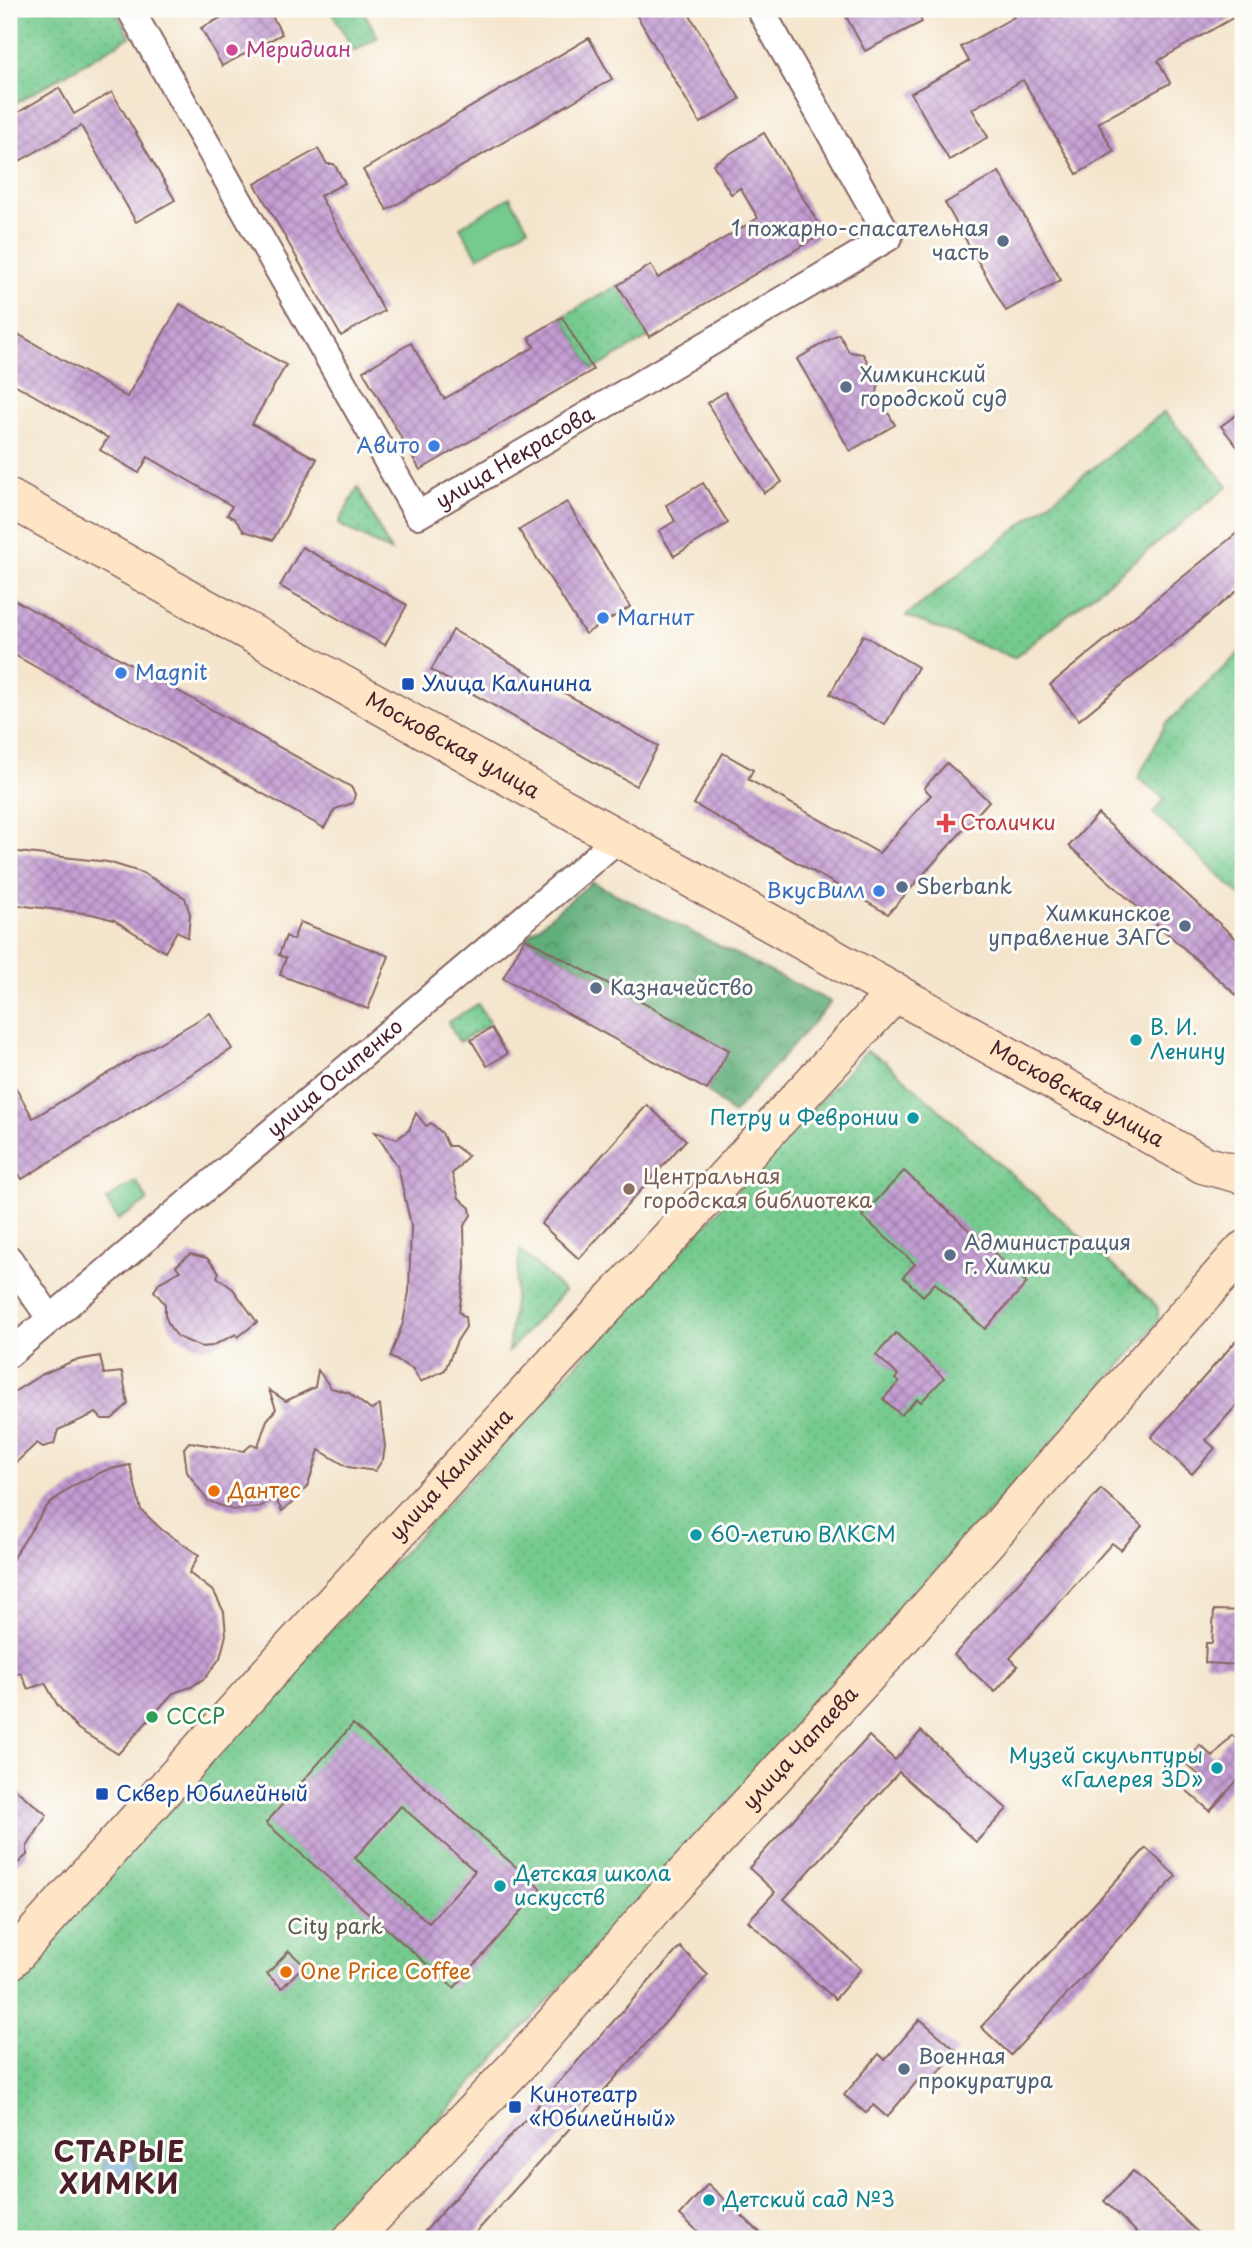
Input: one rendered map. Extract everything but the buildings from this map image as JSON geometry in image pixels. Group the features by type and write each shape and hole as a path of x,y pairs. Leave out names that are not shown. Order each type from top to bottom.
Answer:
{"street":[{"name":"улица Некрасова","path":"130,9 418,515 889,237 760,9"},
{"name":"Московская улица","path":"9,498 1204,1165 1243,1175"},
{"name":"улица Осипенко","path":"9,1354 619,838"},
{"name":"улица Калинина","path":"9,1962 280,1661 906,998"},
{"name":"улица Чапаева","path":"352,2239 524,2058 670,1890 899,1641 1243,1250"},
{"path":"9,1259 50,1318"}],"green space":[{"path":"9,9 114,9 130,37 9,107"},
{"path":"362,9 378,37 354,51 331,10"},
{"path":"510,197 528,228 478,257 460,227"},
{"path":"618,285 649,337 593,370 562,317"},
{"path":"1164,412 1228,486 1014,658 906,616"},
{"path":"358,487 391,552 338,524"},
{"path":"1243,649 1243,898 1153,813 1165,799 1138,778 1165,725"},
{"path":"592,882 831,1002 733,1114 707,1090 728,1050 525,938"},
{"path":"478,1004 490,1024 459,1042 448,1022"},
{"name":"City park","path":"866,1051 885,1061 1152,1301 1158,1308 1158,1323 710,1824 329,2239 9,2239 9,1979"},
{"path":"136,1181 148,1201 118,1220 106,1200"},
{"path":"520,1250 564,1291 508,1352"}],"water":[{"path":"120,2151 132,2155 136,2167 132,2179 120,2183 108,2179 104,2167 108,2155"}],"place":[{"name":"Меридиан","path":"232,50"},
{"name":"1 пожарно-спасательная часть","path":"1003,241"},
{"name":"Химкинский городской суд","path":"846,387"},
{"name":"Авито","path":"434,446"},
{"name":"Магнит","path":"603,618"},
{"name":"Magnit","path":"121,673"},
{"name":"Улица Калинина","path":"408,684"},
{"name":"Столички","path":"946,823"},
{"name":"Sberbank","path":"902,887"},
{"name":"ВкусВилл","path":"879,891"},
{"name":"Химкинское управление ЗАГС","path":"1185,926"},
{"name":"Казначейство","path":"596,988"},
{"name":"В. И. Ленину","path":"1136,1040"},
{"name":"Петру и Февронии","path":"913,1118"},
{"name":"Центральная городская библиотека","path":"629,1189"},
{"name":"Администрация г. Химки","path":"950,1255"},
{"name":"Дантес","path":"214,1491"},
{"name":"60-летию ВЛКСМ","path":"696,1535"},
{"name":"СССР","path":"152,1717"},
{"name":"Музей скульптуры «Галерея 3D»","path":"1217,1768"},
{"name":"Сквер Юбилейный","path":"102,1794"},
{"name":"Детская школа искусств","path":"500,1886"},
{"name":"One Price Coffee","path":"286,1972"},
{"name":"Военная прокуратура","path":"904,2069"},
{"name":"Кинотеатр «Юбилейный»","path":"515,2107"},
{"name":"Детский сад №3","path":"709,2200"}],"district":[{"name":"СТАРЫЕ ХИМКИ","path":"120,2168"}]}
